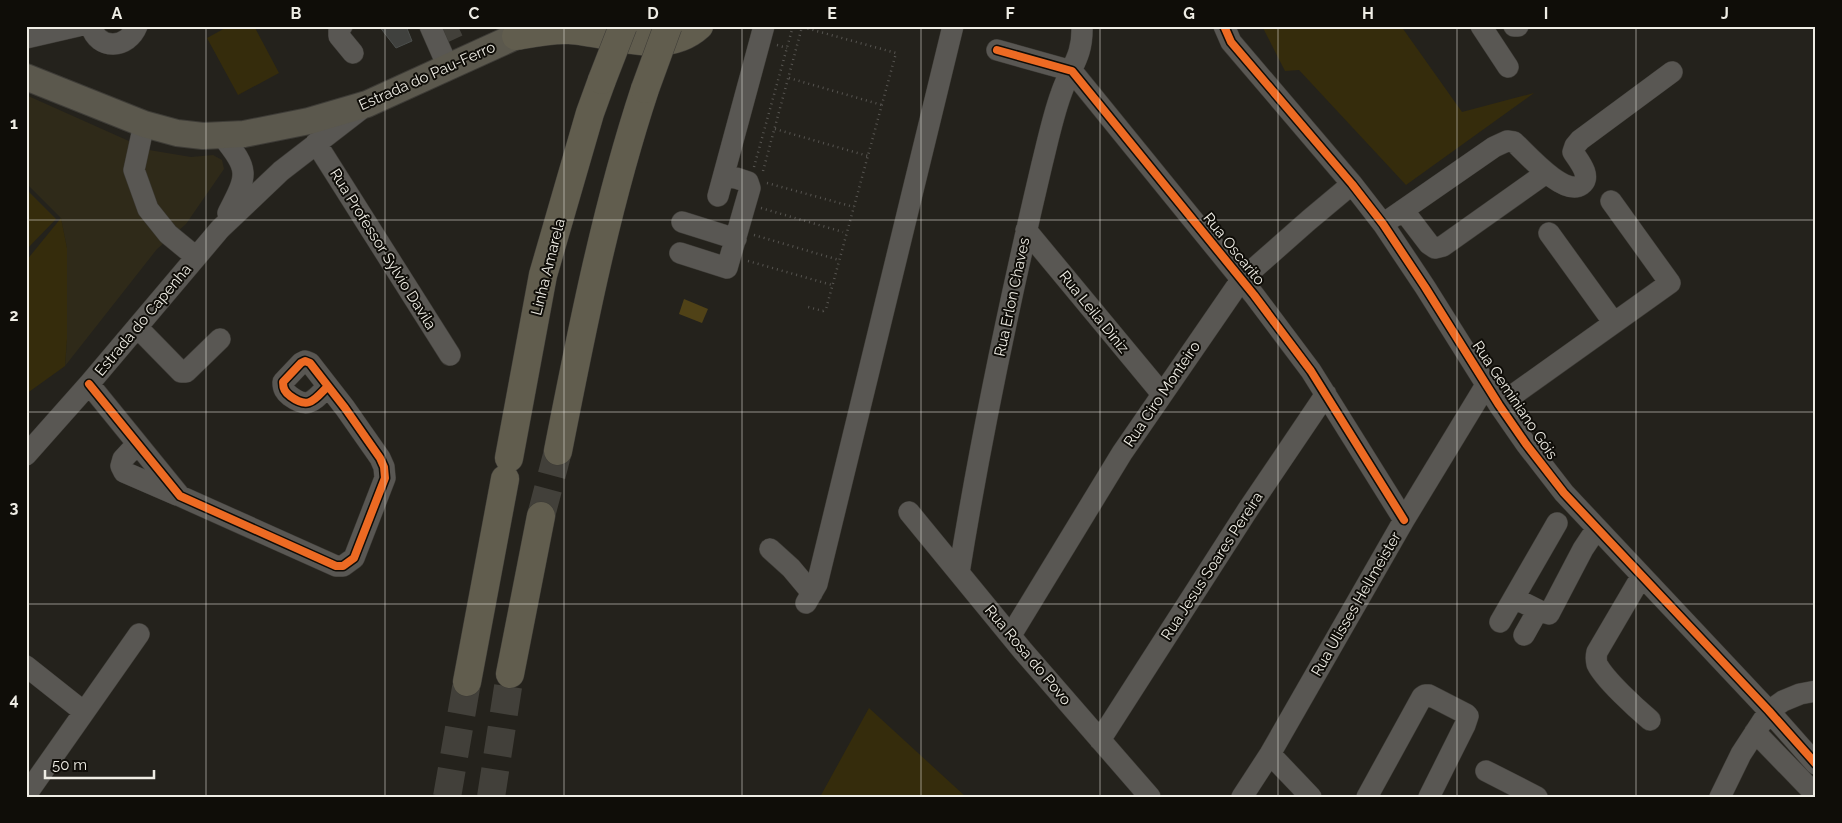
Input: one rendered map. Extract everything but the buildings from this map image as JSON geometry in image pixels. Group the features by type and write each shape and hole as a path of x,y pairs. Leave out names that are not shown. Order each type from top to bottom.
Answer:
{"highway":[{"name":"Linha Amarela","path":"467,682 543,275 590,113 623,26"},
{"path":"558,451 589,294 620,170 645,89 668,26"},
{"path":"520,30 568,30 643,41 667,42 685,36 700,26"},
{"path":"510,674 541,516"}],"main road":[{"name":"Estrada do Pau-Ferro","path":"32,76 144,124 177,133 222,136 244,134 278,128 367,104 448,68 520,30"}],"street":[{"path":"26,38 78,26"},
{"path":"91,26 99,40 107,44 116,45 125,42 132,36 136,26"},
{"path":"342,26 339,30 339,36 353,53"},
{"path":"718,196 764,26"},
{"path":"770,549 791,568 809,598 817,584 953,26"},
{"name":"Rua Erlon Chaves","path":"959,573 987,418 1026,230 1057,104 1081,45 1082,26"},
{"name":"Rua Geminiano Góis","path":"1224,26 1231,42 1352,184 1383,224 1499,405 1564,493 1769,711 1816,764"},
{"path":"1481,26 1508,67"},
{"path":"436,32 448,68"},
{"path":"997,50 1072,70"},
{"name":"Rua Oscarito","path":"1072,70 1241,280 1310,371 1404,520"},
{"path":"1383,224 1494,147 1507,141 1514,142 1561,184 1572,188 1580,186 1586,181 1586,176 1574,152 1575,146 1580,140 1672,72"},
{"name":"Estrada do Capenha","path":"26,456 220,229 253,196 316,143 367,104"},
{"path":"144,124 134,170 148,209 168,234 196,257"},
{"name":"Estrada do Capenha","path":"220,229 239,192 244,172 238,155 222,136"},
{"name":"Rua Professor Sylvio Davila","path":"316,143 450,355"},
{"path":"1403,210 1429,244 1435,248 1443,246 1546,172"},
{"path":"680,253 728,268 738,243 750,184 745,180 724,174"},
{"name":"Rua Ciro Monteiro","path":"1011,635 1122,453 1241,280 1352,184"},
{"path":"1499,405 1670,283 1611,202"},
{"path":"682,222 738,243"},
{"name":"Rua Leila Diniz","path":"1026,230 1162,394"},
{"path":"1549,233 1614,323"},
{"path":"137,327 181,372 186,372 220,339"},
{"path":"89,384 180,496 336,566 343,566 354,558 385,478 384,467 380,458 328,386"},
{"name":"Rua Ulisses Hellmeister","path":"1242,797 1270,754 1404,520 1486,385"},
{"name":"Rua Jesus Soares Pereira","path":"1100,740 1247,511 1326,394"},
{"name":"Rua Rosa do Povo","path":"909,512 1011,635 1150,797"},
{"path":"1500,622 1556,523"},
{"path":"1514,598 1546,614 1551,612 1583,548 1597,528"},
{"path":"1641,577 1597,652 1596,659 1601,670 1624,696 1650,720"},
{"path":"1524,635 1538,610"},
{"path":"26,795 32,773 84,712 139,634"},
{"path":"26,666 84,712"},
{"path":"1720,797 1741,754 1769,711 1783,701 1808,692"},
{"path":"1783,727 1789,708 1808,692"},
{"path":"1367,797 1418,703 1425,694 1429,694 1468,716 1429,797"},
{"path":"1755,732 1816,795"},
{"path":"1270,754 1312,797"},
{"path":"1486,771 1533,796"}],"path":[{"path":"752,173 793,26"},
{"path":"762,176 802,26 896,53 825,311 808,307"},
{"path":"788,78 882,105"},
{"path":"775,129 868,156"},
{"path":"760,181 854,207"},
{"path":"746,204 843,232"},
{"path":"738,243 840,260"},
{"path":"738,243 832,285"}],"shaded area":[{"path":"229,26 254,26 279,73 238,95 207,38"},
{"path":"1262,26 1401,26 1462,112 1534,93 1406,185 1299,70 1285,71"},
{"path":"26,95 149,150 191,157 213,155 222,160 224,169 186,224 157,249 65,366 67,339 67,248 61,218 26,183"},
{"path":"26,189 56,219 26,250"},
{"path":"61,218 67,248 67,339 65,366 26,394 26,261"},
{"path":"684,299 708,309 702,323 679,314"},
{"path":"869,708 966,797 820,797"}],"tunnel":[{"path":"443,33 458,26"},
{"path":"541,516 558,451"},
{"path":"491,797 510,674"},
{"path":"447,797 467,682"}],"cycle path":[{"path":"1224,26 1231,42 1352,184 1383,224 1499,405 1564,493 1769,711 1816,764"},
{"path":"997,50 1072,71 1254,295 1311,371 1404,520"},
{"path":"89,384 180,496 336,566 343,566 354,558 385,478 384,467 380,458 345,408 310,363 305,361 301,363 283,382 284,388 290,396 307,403 315,399 319,395 323,391 328,386"}]}
